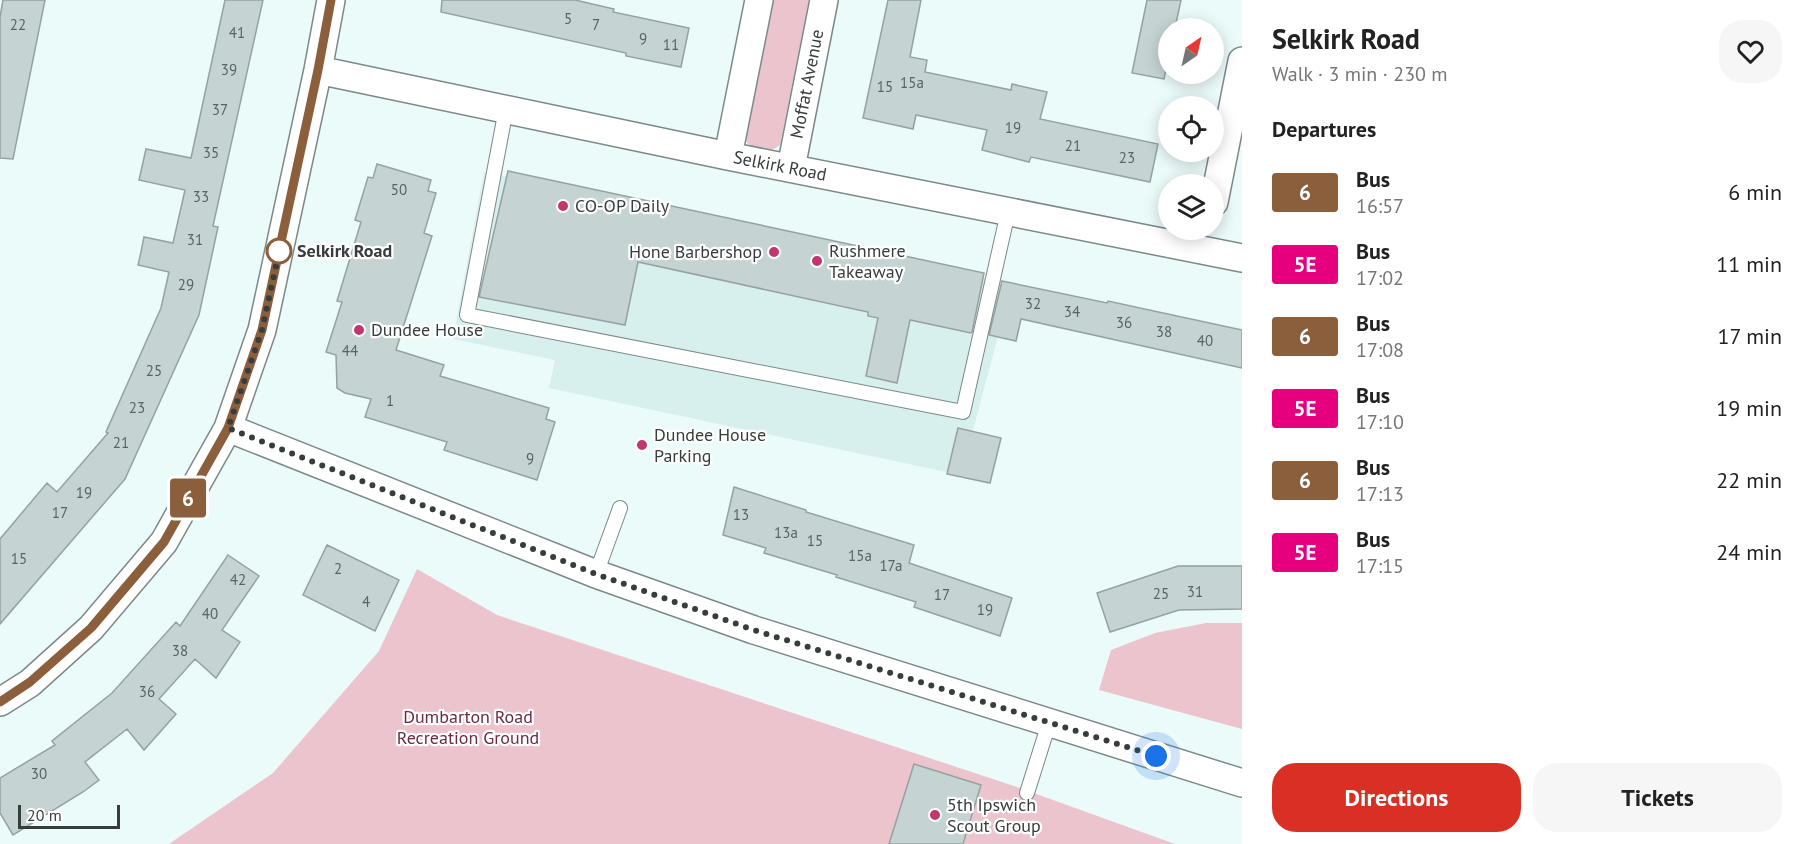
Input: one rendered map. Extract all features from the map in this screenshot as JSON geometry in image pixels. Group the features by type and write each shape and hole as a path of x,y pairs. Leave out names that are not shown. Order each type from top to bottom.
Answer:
{"street":[{"path":"0,702 30,682 91,628 164,542 228,428 262,330 331,0"},
{"path":"728,156 759,0"},
{"name":"Moffat Avenue","path":"791,168 824,0"},
{"path":"1220,174 1242,61"},
{"name":"Selkirk Road","path":"318,70 1008,212 1158,233"},
{"name":"Selkirk Road","path":"1206,240 1242,258"},
{"path":"228,428 596,574 754,630 1242,783"}],"lane":[{"path":"506,109 467,315 963,412 1008,212"},
{"path":"596,574 620,508"},
{"path":"1027,793 1048,723"}],"shaded area":[{"path":"484,172 765,225 1012,284 961,475 549,388 555,360 453,339"}],"green space":[{"path":"772,0 809,0 780,145 770,151 760,151 751,147 743,138"},
{"name":"Dumbarton Road Recreation Ground","path":"417,569 497,615 1017,787 1175,844 169,844 273,773 379,651"},
{"path":"1206,623 1242,623 1242,729 1099,690 1111,650 1155,633"}],"building":[{"path":"3,0 45,0 13,159 0,158 0,17"},
{"path":"225,0 263,0 213,226 218,227 199,315 125,479 0,624 0,539 47,483 57,492 108,433 106,432 161,308 169,272 138,265 144,237 173,243 185,190 139,180 146,149 191,158"},
{"path":"442,0 575,0 614,9 613,12 689,28 681,67 441,12"},
{"path":"888,0 921,0 910,57 927,60 925,72 1011,90 1012,84 1047,92 1040,119 1158,144 1150,182 1031,157 1029,162 982,150 987,130 916,115 913,129 863,118"},
{"path":"1147,0 1181,0 1177,18 1158,18 1158,78 1132,73"},
{"name":"Dundee House","path":"377,164 431,180 428,191 436,193 424,233 432,236 396,350 444,365 440,376 549,408 546,419 555,422 537,480 444,450 447,442 365,417 371,399 345,393 337,388 336,355 326,352 342,302 337,301 361,222 355,220 368,177 373,178"},
{"path":"508,171 984,273 972,332 910,320 897,383 866,376 878,318 868,316 868,312 638,262 625,325 479,297"},
{"path":"1002,281 1242,330 1242,368 1021,319 1016,341 989,335"},
{"path":"958,428 1001,438 990,483 947,474"},
{"path":"734,487 914,545 909,563 1012,598 1000,636 914,607 916,602 764,553 766,548 723,535"},
{"path":"327,545 399,580 375,631 303,595"},
{"path":"228,555 259,576 222,630 240,642 216,678 195,659 159,699 176,714 144,750 127,729 85,762 99,780 13,835 0,813 0,778 55,745 52,741 112,693 176,622 180,626"},
{"path":"1178,566 1242,566 1242,609 1179,610 1110,632 1097,593"},
{"name":"5th Ipswich Scout Group","path":"914,764 981,785 963,844 889,844"}],"bus line":[{"name":"6","path":"0,702 30,682 91,628 164,542 228,428 262,330 331,0"}],"place":[{"name":"CO-OP Daily","path":"563,206"},
{"name":"Selkirk Road","path":"279,251"},
{"name":"Hone Barbershop","path":"774,252"},
{"name":"Rushmere Takeaway","path":"817,261"},
{"name":"Dundee House","path":"359,330"},
{"name":"Dundee House Parking","path":"642,445"},
{"name":"5th Ipswich Scout Group","path":"935,815"}],"route":[{"path":"279,251 281,243 262,330 228,428 596,574 754,630 1156,756"}]}
